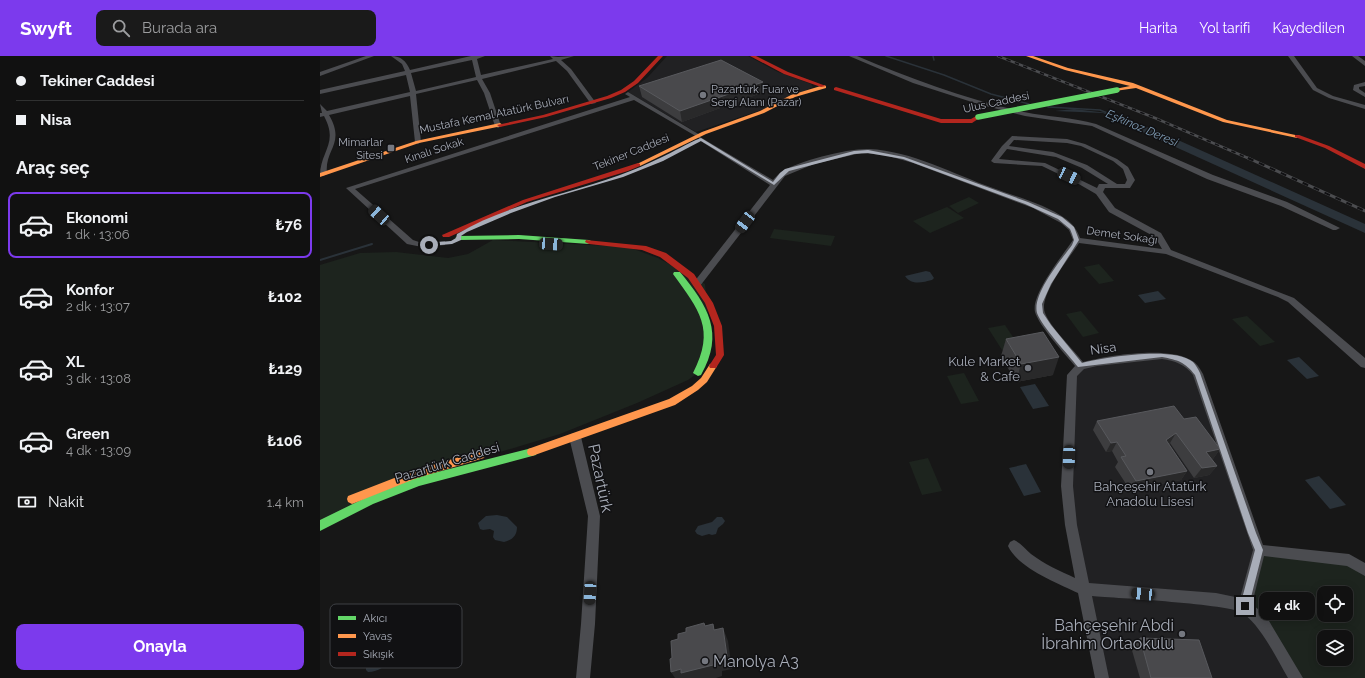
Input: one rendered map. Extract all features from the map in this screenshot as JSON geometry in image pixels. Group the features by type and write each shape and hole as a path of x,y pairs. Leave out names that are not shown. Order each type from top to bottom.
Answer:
{"street":[{"path":"320,74 371,56"},
{"path":"395,56 403,61 408,73 413,93 418,142"},
{"path":"320,92 482,56"},
{"path":"323,115 479,78 554,58 571,56"},
{"name":"Mustafa Kemal Atatürk Bulvarı","path":"321,174 418,142 544,116 593,103 623,91 644,74 661,56"},
{"name":"Ulus Caddesi","path":"752,56 786,73 830,87 938,115 958,117 976,115 1111,85 1131,83"},
{"name":"Ulus Caddesi","path":"763,56 830,87"},
{"path":"852,56 929,87 988,104 1025,114 1080,121 1094,125 1210,177 1258,194 1336,228"},
{"path":"1028,56 1111,85"},
{"path":"1038,56 1073,68 1131,83 1150,86 1221,115 1310,135 1365,161"},
{"path":"1290,56 1315,89 1365,107"},
{"path":"1355,56 1365,64"},
{"path":"475,57 479,78 498,126"},
{"path":"554,58 569,70 593,103"},
{"path":"1131,83 1225,121 1281,132 1307,139 1327,147 1365,167"},
{"path":"1365,84 1356,86 1356,90 1365,95"},
{"name":"Tekiner Caddesi","path":"446,241 526,201 626,170 700,137 762,112 793,96 830,87"},
{"path":"623,91 700,137 774,184"},
{"name":"Kınalı Sokak","path":"446,241 422,245 410,242 350,188 634,98"},
{"path":"320,106 323,115 334,135 332,145 321,168 321,174"},
{"name":"Tekiner Caddesi","path":"459,237 475,226 532,203 633,172 700,137"},
{"path":"1004,147 1012,138 1067,141 1083,145 1115,160 1126,168 1131,180 1127,186 1102,186 1099,192"},
{"path":"1004,147 1050,153 1059,156 1106,177 1115,186"},
{"name":"Demet Sokağı","path":"1004,147 994,161 1043,164 1080,181 1099,192 1112,210 1158,235 1168,252"},
{"path":"690,291 782,174 798,167 854,152 868,151 880,153 904,158 945,172 1033,206 1066,222 1072,228 1076,240 1048,283 1039,304 1040,313 1080,366"},
{"path":"475,226 472,234 480,238"},
{"path":"446,241 455,234 459,237 538,238 643,248 672,260 692,276 714,313 720,338 720,355 711,371 695,388 672,402 579,432 567,432 533,442"},
{"name":"Demet Sokağı","path":"1076,240 1168,252"},
{"path":"446,241 528,243 629,251 647,256 668,267 681,278 702,311 709,336 709,352 707,360 691,380 668,394 579,432"},
{"path":"1168,252 1281,295 1290,300 1365,364"},
{"name":"Nisa","path":"1102,678 1071,525 1067,486 1072,375 1080,366 1097,362 1162,355 1176,358 1190,364 1198,374 1259,550"},
{"name":"Pazartürk Caddesi","path":"320,526 369,501 418,482 542,449 579,432"},
{"name":"Pazartürk","path":"579,432 594,516 588,624 583,678"},
{"name":"Pazartürk Caddesi","path":"344,503 376,488 439,465 488,453"},
{"path":"320,516 332,509"},
{"path":"1014,546 1026,558 1048,572 1085,589 1216,600 1245,606 1261,621 1296,678"},
{"path":"1245,606 1259,550 1349,560 1365,570"}],"shaded area":[{"path":"667,56 748,56 778,72 811,84 813,87 767,108 696,132 628,92 648,77"},
{"path":"969,197 979,203 958,213 949,206"},
{"path":"947,207 964,218 930,233 913,221"},
{"path":"774,229 835,236 831,246 770,238"},
{"path":"493,240 628,247 658,258 705,284 709,323 706,367 688,380 637,403 560,434 444,469 320,522 320,265 360,253 396,252 448,258 468,254"},
{"path":"1099,264 1114,281 1099,284 1084,267"},
{"path":"1081,311 1099,333 1083,337 1066,314"},
{"path":"1247,316 1275,342 1260,346 1232,319"},
{"path":"1005,325 1019,346 1002,350 988,328"},
{"name":"Bahçeşehir Atatürk Anadolu Lisesi","path":"1162,355 1190,364 1296,678 1102,678 1071,525 1071,388 1081,366"},
{"path":"964,373 979,401 961,404 947,376"},
{"path":"928,458 942,491 922,495 909,462"},
{"path":"1259,550 1349,560 1365,570 1365,678 1296,678 1245,606"}],"water":[{"path":"1074,109 1108,113 1144,128 1149,127 1365,224 1365,233 1103,113 1055,111"},
{"path":"926,271 930,272 934,278 932,280 914,282 905,276"},
{"path":"1158,291 1166,299 1145,303 1138,295"},
{"path":"1299,357 1319,376 1307,379 1287,360"},
{"path":"1035,384 1049,406 1033,409 1020,387"},
{"path":"1026,464 1041,492 1024,496 1009,468"},
{"path":"1319,476 1346,505 1330,509 1305,480"},
{"path":"497,515 507,517 517,527 514,537 504,542 495,540 493,537 494,531 490,529 480,529 478,523 486,516"},
{"path":"717,517 722,517 725,521 718,528 716,534 702,536 697,534 695,531 698,526 712,522"},
{"path":"366,668 382,668 376,671 368,672"}],"building":[{"name":"Pazartürk Fuar ve Sergi Alanı (Pazar)","path":"721,60 763,82 680,111 639,86"},
{"path":"1043,332 1059,357 1021,364 1006,339"},
{"path":"1174,406 1184,419 1196,417 1220,449 1206,452 1217,466 1202,468 1176,433 1166,440 1187,471 1136,481 1121,457 1126,456 1117,442 1111,443 1097,421"},
{"path":"704,623 705,626 713,624 714,630 723,628 727,656 716,659 717,664 681,673 681,669 671,672 671,641 678,639 678,634 686,632 686,628"},
{"path":"1140,638 1199,640 1212,678 1151,678"}],"waterway":[{"name":"Eşkinoz Deresi","path":"886,56 944,75 991,94 1029,104"},
{"path":"933,56 934,60"},
{"name":"Eşkinoz Deresi","path":"1048,107 1100,110 1143,127"},
{"path":"320,260 372,244"}],"railway":[{"path":"998,56 1155,118 1250,159"},
{"path":"1248,158 1365,211"}],"traffic: fast":[{"path":"978,117 1117,90"},
{"path":"459,238 519,237 589,242"},
{"path":"677,274 694,297 706,321 708,346 705,359 698,373"},
{"path":"320,526 369,501 418,482 532,452"}],"traffic: slow":[{"path":"1028,56 1067,69 1131,84 1225,121 1297,136"},
{"path":"1117,90 1136,86"},
{"path":"638,165 704,133 762,112 793,96 824,87"},
{"path":"320,175 418,142 500,125"},
{"path":"532,452 672,402 695,388 704,380 713,366"},
{"path":"352,499 415,474 480,455"}],"traffic: jam":[{"path":"500,125 544,116 609,97 623,91 636,82 661,56"},
{"path":"752,56 786,73 823,86"},
{"path":"836,89 941,121 972,121 978,117"},
{"path":"1297,136 1327,147 1365,167"},
{"path":"446,235 525,201 638,165"},
{"path":"589,242 643,248 663,255 691,276 709,303 718,326 720,355 713,366"}],"place":[{"name":"Pazartürk Fuar ve Sergi Alanı (Pazar)","path":"703,95"},
{"name":"Mimarlar Sitesi","path":"391,148"},
{"name":"Kule Market & Cafe","path":"1028,368"},
{"name":"Bahçeşehir Atatürk Anadolu Lisesi","path":"1150,472"},
{"name":"Bahçeşehir Abdi İbrahim Ortaokulu","path":"1182,634"},
{"name":"Manolya A3","path":"705,661"}],"route":[{"path":"429,245 442,243 449,244 455,242 459,236 475,226 526,205 633,172 661,160 701,139 774,184 787,170 854,152 868,151 904,158 945,172 1026,203 1060,218 1072,228 1076,240 1048,283 1039,304 1040,313 1080,366 1097,362 1162,355 1176,358 1190,364 1198,374 1259,550 1245,606"}]}
